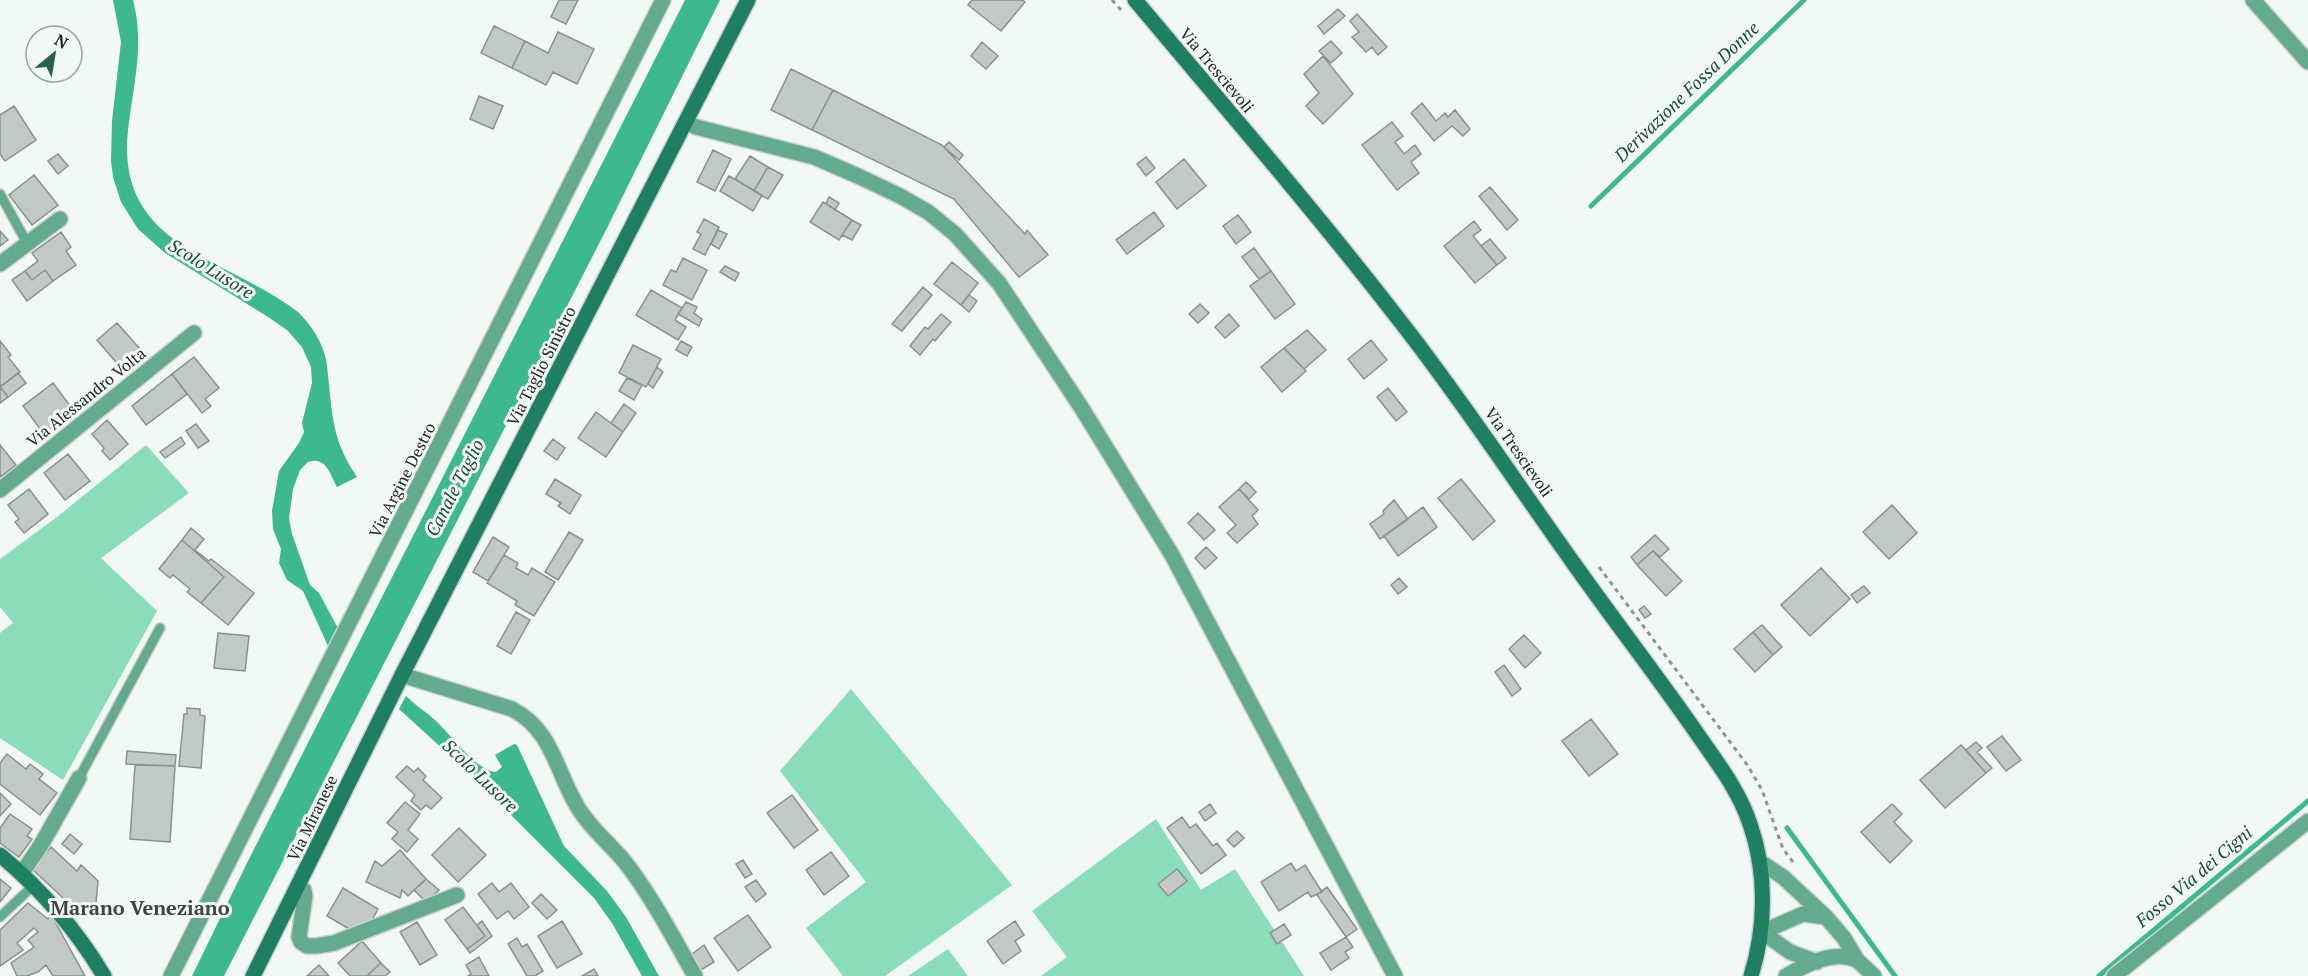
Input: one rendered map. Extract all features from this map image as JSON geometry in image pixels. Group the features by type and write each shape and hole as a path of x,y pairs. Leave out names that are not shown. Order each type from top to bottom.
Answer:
{"main road":[{"name":"Via Taglio Sinistro","path":"402,675 748,0"},
{"name":"Via Trescievoli","path":"1135,0 1317,217 1447,383 1729,780 1751,826 1763,891 1762,932 1751,976"},
{"name":"Via Miranese","path":"253,976 402,675"},
{"path":"0,855 35,884 76,932 104,976"}],"street":[{"name":"Via Argine Destro","path":"171,976 663,0"},
{"path":"2253,0 2308,62"},
{"path":"686,122 696,127 814,157 900,196 928,212 955,234 999,283 1081,407 1172,555 1395,976"},
{"path":"0,264 60,219"},
{"name":"Via Alessandro Volta","path":"0,490 194,333"},
{"path":"402,675 512,709 527,717 536,726 546,740 577,807 624,861 651,898 694,976"},
{"path":"22,873 79,778"},
{"path":"2114,976 2308,821"},
{"path":"1759,861 1783,878 1827,917 1844,938 1857,960 1874,976"},
{"path":"298,886 304,890 305,896 299,937 301,942 307,945 334,944 457,895"},
{"path":"1762,932 1803,914 1827,917"},
{"path":"1762,932 1790,952 1817,962"},
{"path":"1786,976 1803,966 1841,955 1857,960"}],"lane":[{"path":"0,194 27,243"},
{"path":"79,778 160,628"},
{"path":"0,917 35,884"}],"path":[{"path":"1112,0 1126,17"}],"shaded area":[{"path":"146,445 189,493 101,558 157,611 63,780 0,738 0,633 13,623 0,607 0,559 57,517"},
{"path":"851,689 1012,885 885,976 843,976 806,928 866,882 780,771"},
{"path":"1156,819 1201,890 1235,869 1304,976 1041,976 1067,957 1032,911"},
{"path":"948,949 968,976 908,976"}],"water":[{"name":"Scolo Lusore","path":"113,0 133,0 136,17 137,65 128,130 129,169 139,200 157,225 181,245 270,293 298,312 308,323 324,352 336,433 357,477 337,487 327,467 319,462 308,462 300,470 293,489 289,518 292,534 310,585 319,593 340,632 333,647 328,646 303,591 287,580 279,563 281,549 273,529 272,511 279,471 304,432 302,423 312,383 311,367 302,347 287,330 165,253 138,229 121,202 113,177 111,161 112,121 121,42"},
{"name":"Canale Taglio","path":"685,0 720,0 606,230 224,976 192,976 247,863"},
{"name":"Scolo Lusore","path":"406,696 437,722 473,760 489,770 496,772 502,767 495,755 514,744 517,745 564,846 607,891 626,917 659,976 642,976 612,923 594,898 468,772 399,709"}],"building":[{"path":"559,0 578,0 566,24 551,17"},
{"path":"972,0 1022,0 1025,2 1001,31 968,5"},
{"path":"1338,9 1345,16 1324,34 1318,26"},
{"path":"1357,14 1387,47 1378,55 1372,47 1366,52 1352,37 1359,32 1350,21"},
{"path":"494,26 525,41 512,68 481,53"},
{"path":"558,32 594,49 577,84 553,72 546,85 512,68 525,41 548,53"},
{"path":"1331,41 1342,53 1331,63 1319,51"},
{"path":"982,42 998,56 986,69 971,56"},
{"path":"1323,56 1353,94 1323,124 1306,106 1319,93 1304,74"},
{"path":"791,69 833,90 812,130 771,110"},
{"path":"833,90 942,145 1025,234 1027,230 1048,255 1019,277 954,199 812,130"},
{"path":"479,96 503,106 493,129 470,119"},
{"path":"1422,103 1436,121 1445,113 1448,117 1455,110 1470,129 1463,136 1452,126 1434,141 1411,113"},
{"path":"14,106 36,140 5,161 0,154 0,115"},
{"path":"1392,122 1403,136 1395,142 1404,154 1415,145 1421,154 1411,162 1419,173 1397,190 1362,145"},
{"path":"949,142 963,155 959,160 944,147"},
{"path":"713,150 731,159 715,191 697,182"},
{"path":"58,154 68,166 58,174 48,161"},
{"path":"750,156 768,167 754,191 735,179"},
{"path":"1146,157 1155,168 1146,176 1137,164"},
{"path":"1184,159 1206,186 1177,209 1156,182"},
{"path":"768,167 783,175 768,199 754,191"},
{"path":"34,175 58,205 32,225 9,195"},
{"path":"729,176 762,195 753,211 720,191"},
{"path":"1490,187 1518,220 1507,230 1479,196"},
{"path":"829,197 839,203 835,210 826,204"},
{"path":"823,202 852,220 839,240 810,222"},
{"path":"1154,212 1164,226 1127,254 1116,240"},
{"path":"1238,215 1251,232 1236,244 1223,226"},
{"path":"704,219 719,227 705,255 693,249 701,234 697,232"},
{"path":"852,220 861,225 852,240 842,235"},
{"path":"1474,221 1481,230 1473,236 1497,265 1475,283 1444,246"},
{"path":"718,230 727,234 719,249 711,244"},
{"path":"0,231 8,240 0,246"},
{"path":"61,232 71,247 66,251 76,265 53,281 45,270 32,280 25,271 38,261 32,253"},
{"path":"1490,239 1506,258 1497,265 1481,246"},
{"path":"1254,248 1271,271 1259,279 1242,257"},
{"path":"683,258 707,270 692,300 663,285 671,270 676,272"},
{"path":"952,262 978,283 961,305 934,284"},
{"path":"725,266 739,273 735,281 720,272"},
{"path":"45,270 53,281 27,301 12,280 25,271 32,280"},
{"path":"1271,271 1295,304 1275,319 1250,286"},
{"path":"923,287 932,295 902,331 892,324"},
{"path":"651,290 682,308 675,320 686,327 678,340 636,315"},
{"path":"969,295 977,301 969,312 961,305"},
{"path":"686,302 697,307 694,313 702,319 699,326 678,314"},
{"path":"1200,304 1209,313 1198,323 1189,314"},
{"path":"941,314 951,322 920,355 910,346 925,327 928,329"},
{"path":"1229,314 1239,326 1225,338 1215,327"},
{"path":"117,323 141,350 121,368 97,340"},
{"path":"1307,330 1326,350 1304,369 1284,348"},
{"path":"1371,340 1387,360 1364,379 1348,359"},
{"path":"0,341 11,355 8,357 20,372 0,387"},
{"path":"681,341 692,347 687,356 676,350"},
{"path":"633,345 661,359 646,387 619,373"},
{"path":"1284,348 1306,371 1282,392 1261,367"},
{"path":"194,357 219,388 205,399 211,406 202,413 172,374"},
{"path":"657,367 663,372 653,388 648,384"},
{"path":"18,373 26,383 8,397 0,387"},
{"path":"172,374 187,394 146,425 132,406"},
{"path":"627,378 642,385 634,400 619,391"},
{"path":"53,383 74,411 44,434 23,406"},
{"path":"0,387 8,397 0,403"},
{"path":"1388,388 1407,412 1396,421 1377,397"},
{"path":"624,404 636,413 623,432 611,423"},
{"path":"596,412 623,432 606,457 578,438"},
{"path":"107,420 128,444 110,460 102,451 104,448 92,434"},
{"path":"196,424 209,441 198,448 186,431"},
{"path":"181,437 185,444 165,458 160,452"},
{"path":"553,439 565,448 557,460 544,451"},
{"path":"0,445 16,465 0,477"},
{"path":"68,454 90,481 65,500 44,473"},
{"path":"555,479 581,495 570,514 558,506 561,503 546,494"},
{"path":"1461,479 1495,521 1473,540 1438,498"},
{"path":"1246,482 1256,492 1249,499 1239,489"},
{"path":"29,489 48,514 24,533 15,522 19,519 8,505"},
{"path":"1239,489 1258,510 1252,516 1258,524 1237,543 1227,533 1236,525 1219,507"},
{"path":"1394,500 1408,519 1380,539 1370,524 1384,514 1383,511"},
{"path":"1892,505 1917,533 1889,559 1863,532"},
{"path":"1423,507 1437,527 1398,556 1384,536"},
{"path":"1198,513 1215,530 1204,540 1188,523"},
{"path":"191,528 204,539 195,550 209,561 211,559 254,593 228,625 201,603 224,577 182,540"},
{"path":"569,532 583,540 558,580 545,572"},
{"path":"1655,535 1669,549 1660,557 1653,551 1637,565 1631,557"},
{"path":"493,537 509,547 488,581 473,572"},
{"path":"182,540 224,577 201,603 187,592 190,589 173,575 170,578 159,569"},
{"path":"1206,547 1217,558 1205,569 1195,558"},
{"path":"1653,551 1682,581 1666,596 1637,565"},
{"path":"504,555 518,563 516,568 528,575 532,568 555,582 534,616 515,605 517,601 487,583"},
{"path":"1821,568 1850,599 1810,636 1781,605"},
{"path":"1399,578 1407,587 1398,594 1391,585"},
{"path":"1864,586 1870,593 1857,603 1851,595"},
{"path":"1644,606 1651,614 1645,618 1639,610"},
{"path":"516,612 530,620 511,654 497,646"},
{"path":"1762,625 1782,647 1773,655 1753,632"},
{"path":"1753,632 1773,655 1755,672 1734,649"},
{"path":"218,633 249,636 245,671 214,668"},
{"path":"1524,635 1541,653 1525,668 1509,649"},
{"path":"1504,665 1521,689 1512,696 1495,672"},
{"path":"187,708 200,709 200,715 205,716 201,768 179,766 184,714 187,714"},
{"path":"1591,719 1618,754 1589,776 1562,741"},
{"path":"2002,736 2021,760 2006,771 1987,747"},
{"path":"1976,742 1982,748 1977,752 1992,768 1986,773 1966,750"},
{"path":"1961,745 1986,773 1945,808 1920,780"},
{"path":"127,751 176,755 175,766 126,764"},
{"path":"7,754 26,769 30,764 43,774 39,779 57,793 40,815 0,784 0,763"},
{"path":"135,765 175,766 170,842 130,839"},
{"path":"407,766 414,772 418,768 426,776 423,780 442,798 431,809 426,805 421,810 411,801 415,795 396,777"},
{"path":"0,793 11,804 0,816"},
{"path":"792,795 818,830 794,848 767,813"},
{"path":"405,802 420,814 408,830 418,839 407,852 392,839 398,832 387,823"},
{"path":"1210,804 1216,813 1205,821 1199,812"},
{"path":"1892,804 1902,814 1894,822 1912,841 1890,863 1861,832"},
{"path":"10,814 32,829 27,836 32,839 19,857 0,843 0,828"},
{"path":"1182,817 1190,828 1196,824 1213,846 1217,843 1226,855 1201,874 1167,828"},
{"path":"459,828 486,855 458,882 432,855"},
{"path":"1237,831 1244,838 1234,847 1227,840"},
{"path":"70,834 82,844 74,854 62,844"},
{"path":"51,847 77,871 81,865 98,881 95,913 75,909 32,869"},
{"path":"400,850 426,879 408,896 402,890 400,898 366,882 375,861 382,866"},
{"path":"831,852 849,876 824,895 806,870"},
{"path":"743,860 752,874 745,878 736,864"},
{"path":"1291,863 1296,871 1305,865 1322,892 1311,897 1308,892 1279,911 1261,882"},
{"path":"1177,869 1187,881 1168,896 1158,884"},
{"path":"0,879 11,888 0,902"},
{"path":"426,879 439,890 426,902 414,890"},
{"path":"756,880 766,894 756,902 745,887"},
{"path":"492,883 499,892 511,883 529,907 514,919 508,911 497,919 478,894"},
{"path":"1327,887 1357,929 1346,937 1317,895"},
{"path":"343,888 378,909 371,922 349,929 327,916"},
{"path":"541,894 557,910 547,919 532,903"},
{"path":"28,903 48,919 50,916 54,920 85,976 53,976 46,965 38,972 27,976 17,976 11,963 34,947 28,940 38,932 34,928 17,943 23,950 0,966 0,930"},
{"path":"463,907 485,936 467,949 445,920"},
{"path":"748,915 771,947 738,971 714,938"},
{"path":"482,921 492,936 470,953 467,949 485,936 477,925"},
{"path":"562,921 582,954 557,968 538,936"},
{"path":"1015,921 1024,935 1015,941 1021,951 1003,964 987,941"},
{"path":"417,922 437,955 420,965 400,932"},
{"path":"1284,924 1291,935 1277,944 1270,933"},
{"path":"1346,937 1353,947 1345,952 1349,958 1331,970 1320,953"},
{"path":"517,938 522,947 527,944 543,971 535,976 527,976 508,944"},
{"path":"362,941 381,963 367,976 350,976 338,963"},
{"path":"704,945 714,962 696,973 688,957"},
{"path":"479,957 489,976 468,976 471,974 466,965"},
{"path":"381,963 390,972 385,976 367,976"},
{"path":"319,965 329,976 307,976"},
{"path":"594,969 598,976 582,976"}],"waterway":[{"name":"Derivazione Fossa Donne","path":"1591,206 1804,0"},
{"name":"Fosso Via dei Cigni","path":"2099,976 2308,801"},
{"name":"Derivazione Fossa Donne","path":"1787,828 1895,976"}],"district":[{"name":"Marano Veneziano","path":"140,908"}]}
